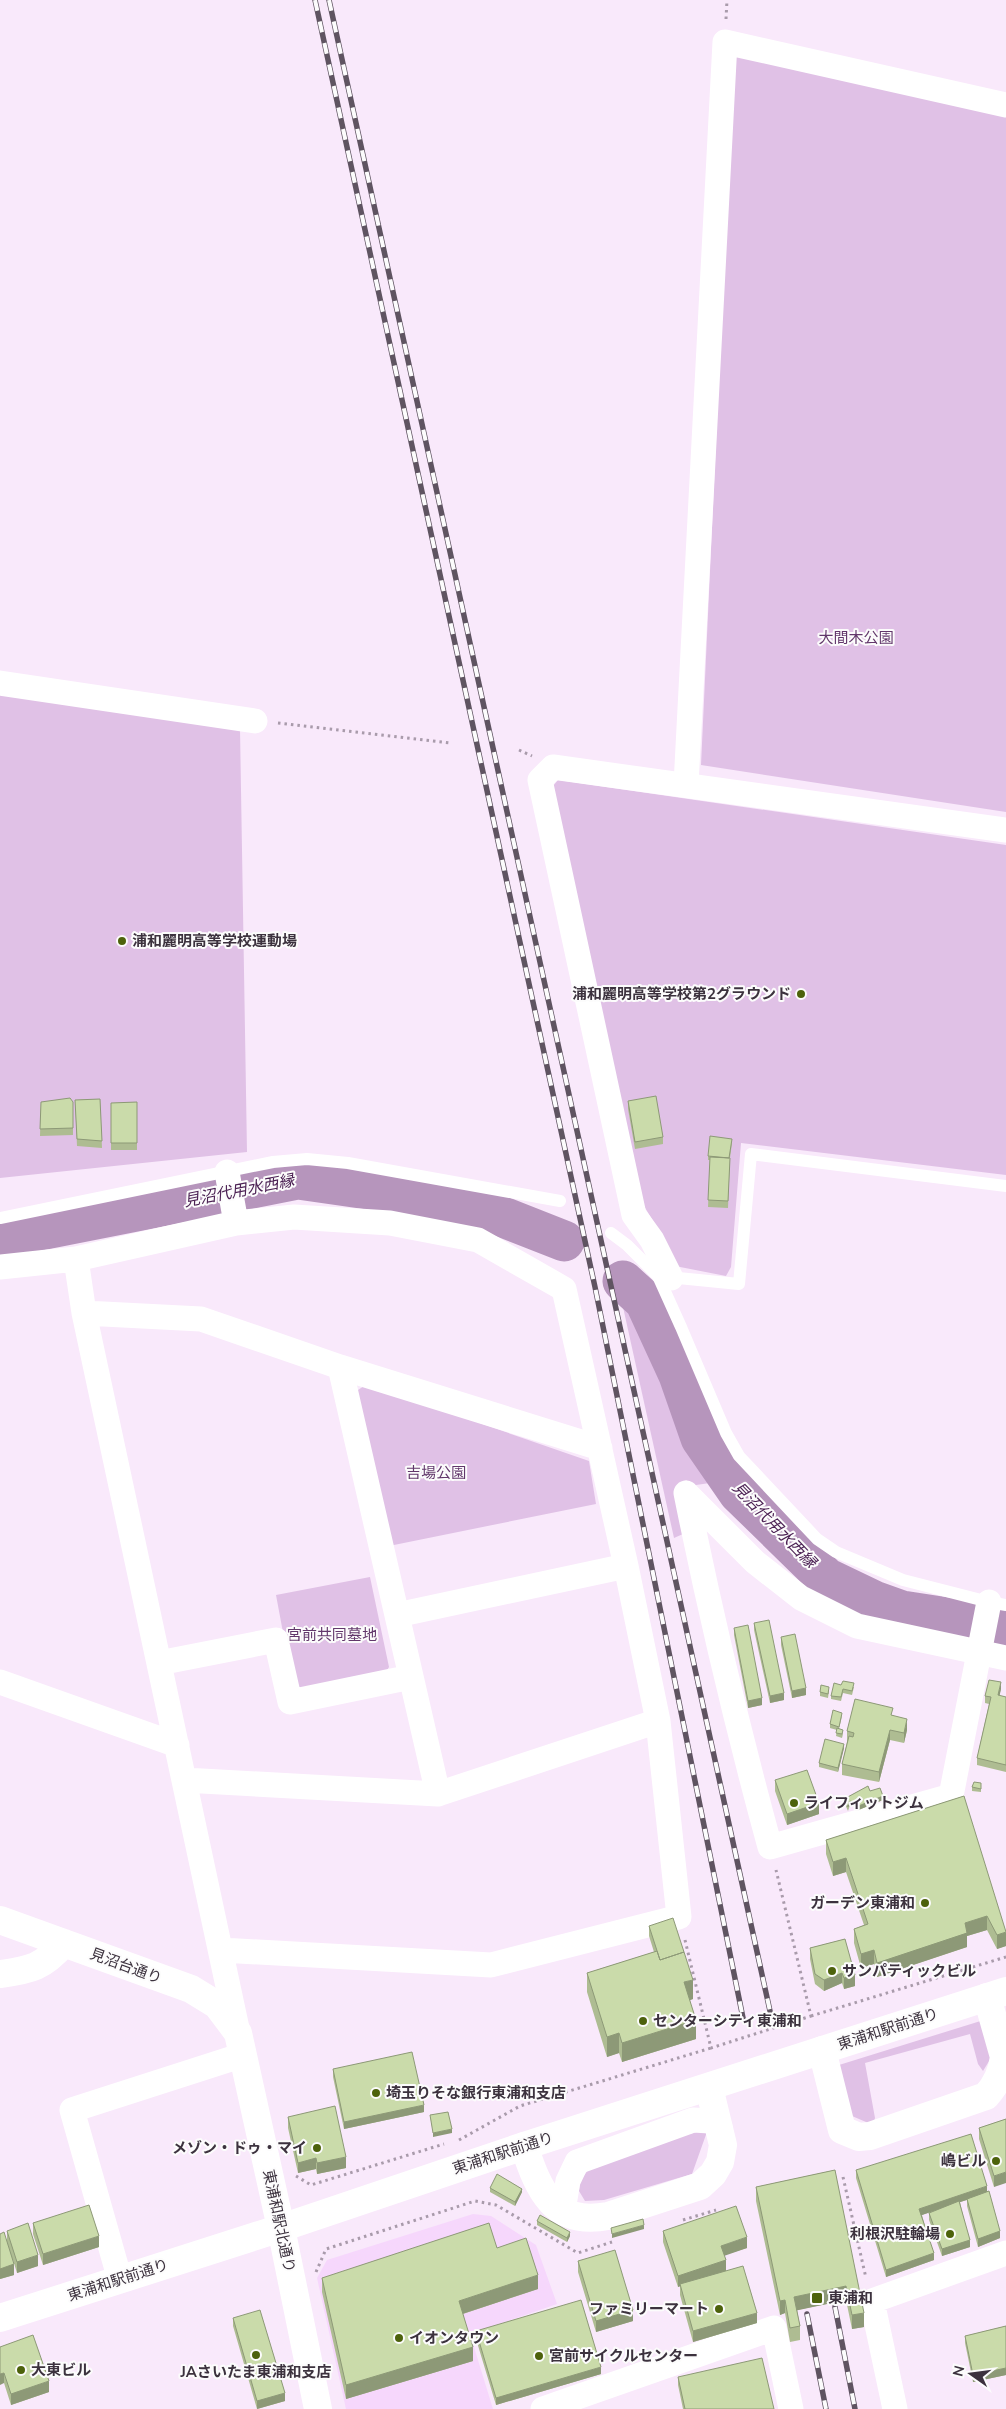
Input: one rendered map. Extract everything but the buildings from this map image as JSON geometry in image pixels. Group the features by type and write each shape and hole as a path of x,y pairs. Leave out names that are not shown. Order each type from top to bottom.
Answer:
{"street":[{"path":"686,785 725,42 1006,105"},
{"path":"0,683 254,721"},
{"path":"665,1277 652,1240 634,1214 540,780 553,767 1006,830"},
{"path":"228,1172 236,1223"},
{"path":"0,1267 76,1259 236,1223 294,1217 390,1223 478,1240 564,1289 626,1566 658,1721 679,1917 491,1965 220,1950"},
{"path":"76,1259 84,1313 241,2044 72,2110 120,2280"},
{"path":"84,1313 201,1319 340,1367 600,1448"},
{"path":"340,1367 438,1794"},
{"path":"997,1604 980,1654 951,1796 770,1847 711,1619 686,1493 755,1562 801,1598 857,1626 980,1654 1006,1658"},
{"path":"397,1615 626,1566"},
{"path":"159,1662 276,1640 290,1702 411,1677"},
{"path":"0,1682 177,1746"},
{"path":"184,1780 438,1794 658,1721"},
{"name":"見沼台通り","path":"0,1920 191,1990 217,2005 241,2044"},
{"path":"0,1974 29,1970 42,1964 64,1943"},
{"path":"822,2050 842,2130 859,2138 870,2136 986,2096 994,2087 1003,2067 1004,2057 997,1994"},
{"name":"東浦和駅前通り","path":"0,2318 281,2228 524,2146 997,1994"},
{"name":"東浦和駅北通り","path":"241,2044 281,2228 316,2408"},
{"path":"524,2146 534,2178 552,2204 576,2217 593,2219 608,2216 700,2186 713,2174 720,2162 723,2145 709,2087"},
{"path":"563,2211 568,2181 577,2162 693,2120 710,2121 720,2127"},
{"path":"895,2409 872,2300 1006,2253"},
{"path":"555,2407 774,2328 792,2409"}],"lane":[{"path":"665,1277 739,1284 751,1154 1006,1186"},
{"path":"0,1218 273,1162 307,1159 348,1163 560,1201"},
{"path":"611,1233 665,1277 682,1326 726,1433 739,1456 817,1539 836,1552 870,1568 903,1580 997,1604"}],"path":[{"path":"254,721 450,743"},
{"path":"770,1847 810,2016"},
{"path":"679,1917 711,2048"},
{"path":"291,2173 311,2185 459,2140 520,2106 810,2016 1006,1958"},
{"path":"843,2177 872,2300"},
{"path":"316,2274 326,2249 475,2201 496,2205 578,2253 614,2242"},
{"path":"679,2222 716,2210"}],"shaded area":[{"path":"473,2214 491,2216 536,2245 557,2304 470,2334 493,2409 346,2409 317,2278 327,2260"}],"green space":[{"name":"大間木公園","path":"734,54 1006,116 1006,812 701,765"},
{"name":"浦和麗明高等学校運動場","path":"0,693 240,729 247,1152 0,1178"},
{"name":"浦和麗明高等学校第2グラウンド","path":"558,780 1006,845 1006,1175 741,1143 731,1267 726,1276 675,1266 659,1231 641,1201 553,786"},
{"path":"623,1307 632,1312 651,1352 671,1410 700,1468 710,1483 675,1488 683,1534 674,1538"},
{"name":"吉場公園","path":"367,1384 589,1461 596,1504 389,1546 355,1392"},
{"name":"宮前共同墓地","path":"370,1577 389,1667 384,1675 302,1692 293,1686 276,1595"},
{"path":"987,2019 997,2048 983,2071 978,2064 970,2034 865,2063 875,2118 873,2125 852,2116 839,2065"},
{"path":"708,2129 692,2174 604,2200 585,2201 579,2191 580,2181 596,2159"}],"waterway":[{"name":"見沼代用水西縁","path":"0,1238 298,1179 403,1194 490,1212 564,1241"},
{"name":"見沼代用水西縁","path":"623,1281 645,1301 679,1375 701,1438 739,1493 826,1578 874,1601 902,1611 1006,1627"}],"railway":[{"path":"315,0 595,1287 743,2018"},
{"path":"329,0 770,2011"},
{"path":"835,2307 855,2409"},
{"path":"807,2314 826,2409"}],"place":[{"name":"浦和麗明高等学校運動場","path":"122,941"},
{"name":"浦和麗明高等学校第2グラウンド","path":"801,994"},
{"name":"ライフィットジム","path":"794,1803"},
{"name":"ガーデン東浦和","path":"925,1903"},
{"name":"サンパティックビル","path":"832,1971"},
{"name":"センターシティ東浦和","path":"643,2021"},
{"name":"埼玉りそな銀行東浦和支店","path":"376,2093"},
{"name":"メゾン・ドゥ・マイ","path":"317,2148"},
{"name":"嶋ビル","path":"996,2161"},
{"name":"利根沢駐輪場","path":"950,2234"},
{"name":"東浦和","path":"817,2298"},
{"name":"ファミリーマート","path":"719,2309"},
{"name":"イオンタウン","path":"399,2338"},
{"name":"JAさいたま東浦和支店","path":"256,2355"},
{"name":"宮前サイクルセンター","path":"539,2356"},
{"name":"大東ビル","path":"21,2370"}]}
